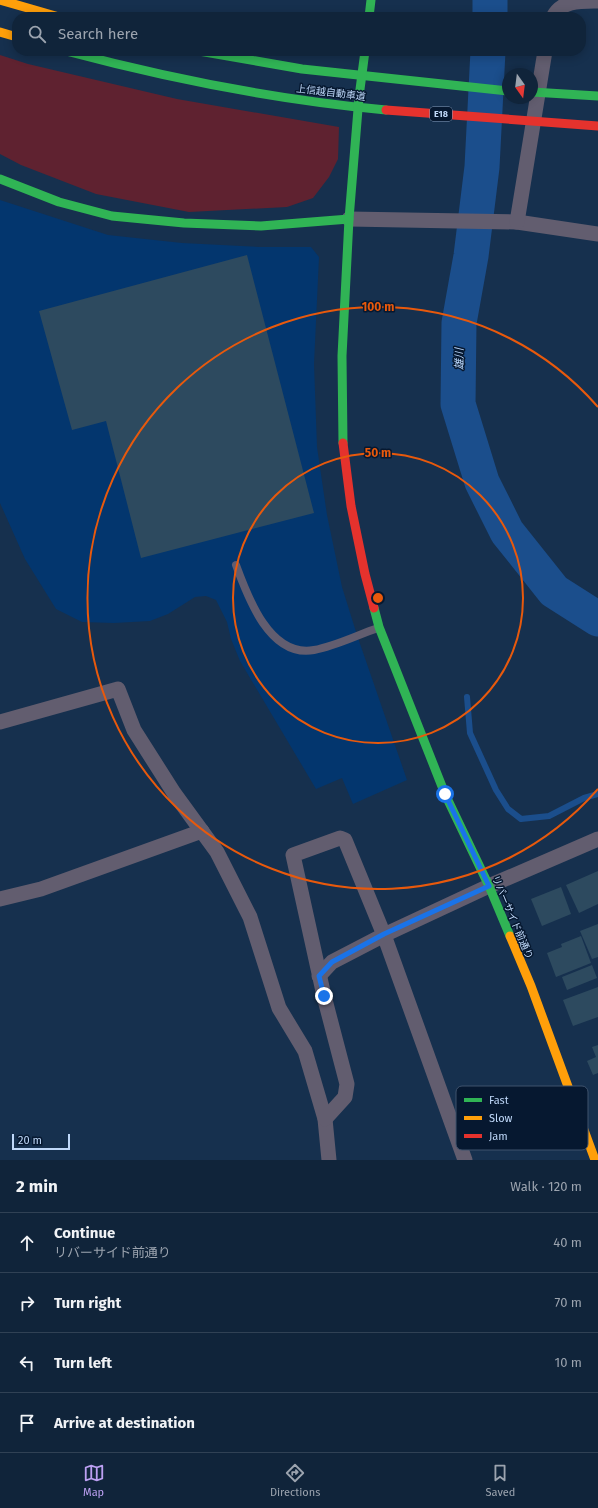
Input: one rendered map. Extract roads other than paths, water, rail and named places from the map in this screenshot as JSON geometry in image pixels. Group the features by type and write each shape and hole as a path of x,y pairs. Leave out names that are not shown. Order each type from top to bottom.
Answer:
{"main road":[{"path":"0,0 42,12"},
{"path":"370,12 371,0"},
{"path":"0,32 12,36"},
{"name":"上信越自動車道","path":"85,56 129,68 301,100 411,112 598,126"},
{"name":"上信越自動車道","path":"228,56 302,69 502,90"},
{"name":"リバーサイド前通り","path":"364,56 359,97 349,219 342,356 343,440 351,506 365,574 379,627 445,794 489,886 531,986 567,1086"},
{"path":"538,92 598,96"},
{"path":"0,179 59,202 112,216 184,223 261,226 349,219"},
{"name":"リバーサイド前通り","path":"588,1143 594,1160"}],"street":[{"path":"556,12 565,4 575,1 598,1"},
{"path":"510,222 544,56"},
{"path":"349,219 510,222 598,234"},
{"path":"0,722 118,689 134,730 174,793 217,852 250,917 279,1008 305,1051 326,1119 329,1160"},
{"path":"0,899 41,889 202,831"},
{"path":"326,1119 345,1097 346,1084 319,976 293,855 340,838 345,840 384,934 456,1135"},
{"path":"319,976 332,962 384,934 489,886 598,840"},
{"path":"461,1150 465,1160"}],"lane":[{"path":"236,565 247,597 265,625 278,642 296,651 313,651 337,644 356,635 379,627"}],"waterway":[{"name":"雄川","path":"490,0 490,12"},
{"name":"雄川","path":"488,56 482,167 471,256 459,323 458,404 482,482 507,532 554,591 598,619"},
{"path":"467,697 470,733 496,790 508,809 521,819 549,816 584,798 598,794"}]}
